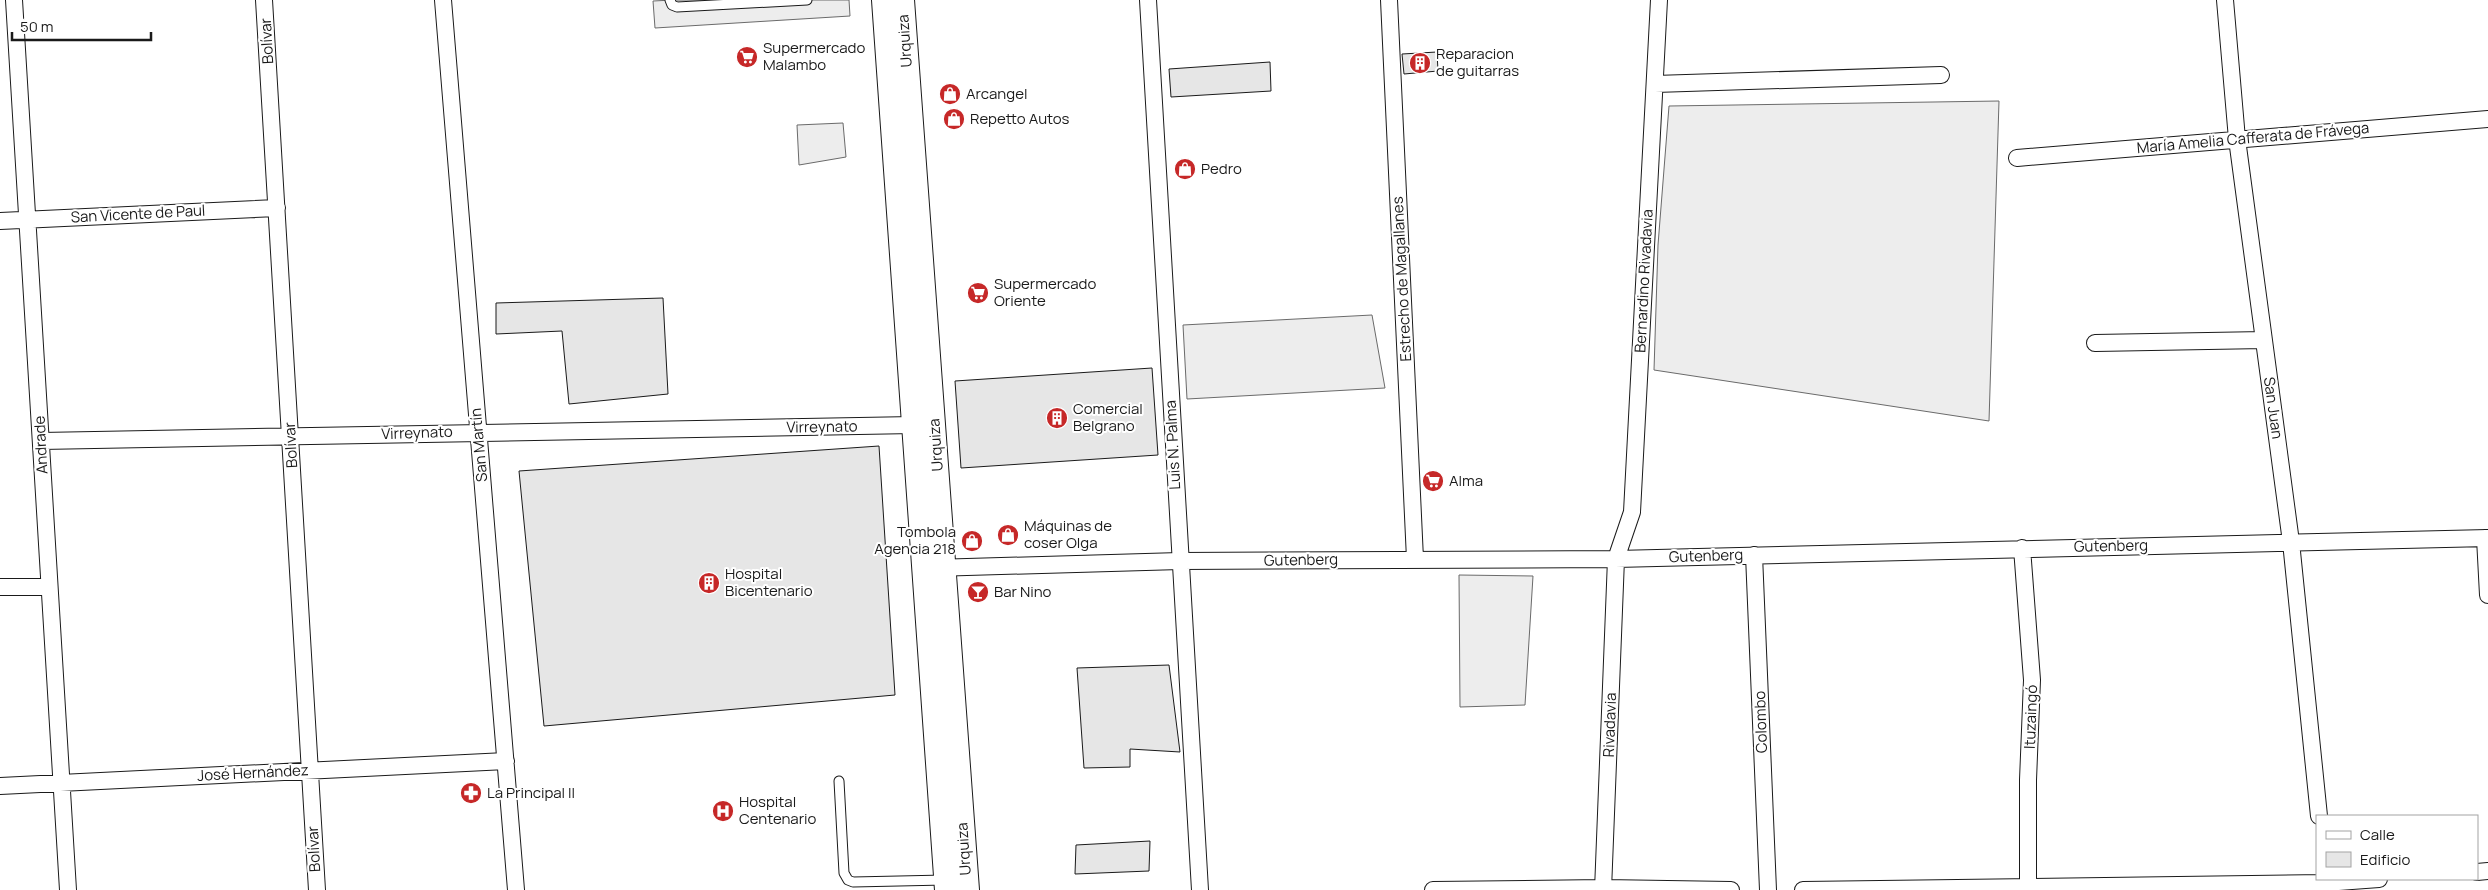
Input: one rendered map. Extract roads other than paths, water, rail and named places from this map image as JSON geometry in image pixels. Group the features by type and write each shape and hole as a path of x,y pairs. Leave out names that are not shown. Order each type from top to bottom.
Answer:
{"main road":[{"name":"Urquiza","path":"884,0 914,426 934,568"},
{"name":"Urquiza","path":"902,0 934,568 956,885"}],"street":[{"name":"Andrade","path":"14,0 68,890"},
{"name":"Bolívar","path":"264,0 317,890"},
{"name":"San Martín","path":"442,0 516,890"},
{"name":"Luis N. Palma","path":"1148,0 1200,890"},
{"name":"Estrecho de Magallanes","path":"1389,0 1415,559"},
{"name":"Bernardino Rivadavia","path":"1616,559 1632,512 1659,0"},
{"name":"San Juan","path":"2225,0 2237,139 2292,542 2319,815"},
{"path":"1655,84 1940,75"},
{"name":"María Amelia Cafferata de Frávega","path":"2017,158 2488,119"},
{"name":"San Vicente de Paul","path":"0,221 277,208"},
{"path":"2096,343 2264,340"},
{"name":"Virreynato","path":"41,441 914,426"},
{"name":"Gutenberg","path":"934,568 1180,562 1616,559 2487,538"},
{"path":"2487,538 2488,595"},
{"name":"Ituzaingó","path":"2022,548 2032,680 2028,780 2028,886"},
{"name":"Colombo","path":"1754,555 1768,890"},
{"name":"Rivadavia","path":"1604,889 1616,559"},
{"path":"0,587 49,587"},
{"name":"José Hernández","path":"0,786 506,761"},
{"path":"1803,890 2325,884 2367,880"},
{"path":"1433,890 1731,890"}],"lane":[{"path":"670,0 672,5 677,7 807,0"},
{"path":"839,781 844,873 848,880 853,882 956,885"}],"place":[{"name":"Supermercado Malambo","path":"747,57"},
{"name":"Reparacion de guitarras","path":"1420,63"},
{"name":"Arcangel","path":"950,94"},
{"name":"Repetto Autos","path":"954,119"},
{"name":"Pedro","path":"1185,169"},
{"name":"Supermercado Oriente","path":"978,293"},
{"name":"Comercial Belgrano","path":"1057,418"},
{"name":"Alma","path":"1433,481"},
{"name":"Máquinas de coser Olga","path":"1008,535"},
{"name":"Tombola Agencia 218","path":"972,541"},
{"name":"Hospital Bicentenario","path":"709,583"},
{"name":"Bar Nino","path":"978,592"},
{"name":"La Principal II","path":"471,793"},
{"name":"Hospital Centenario","path":"723,811"}]}
